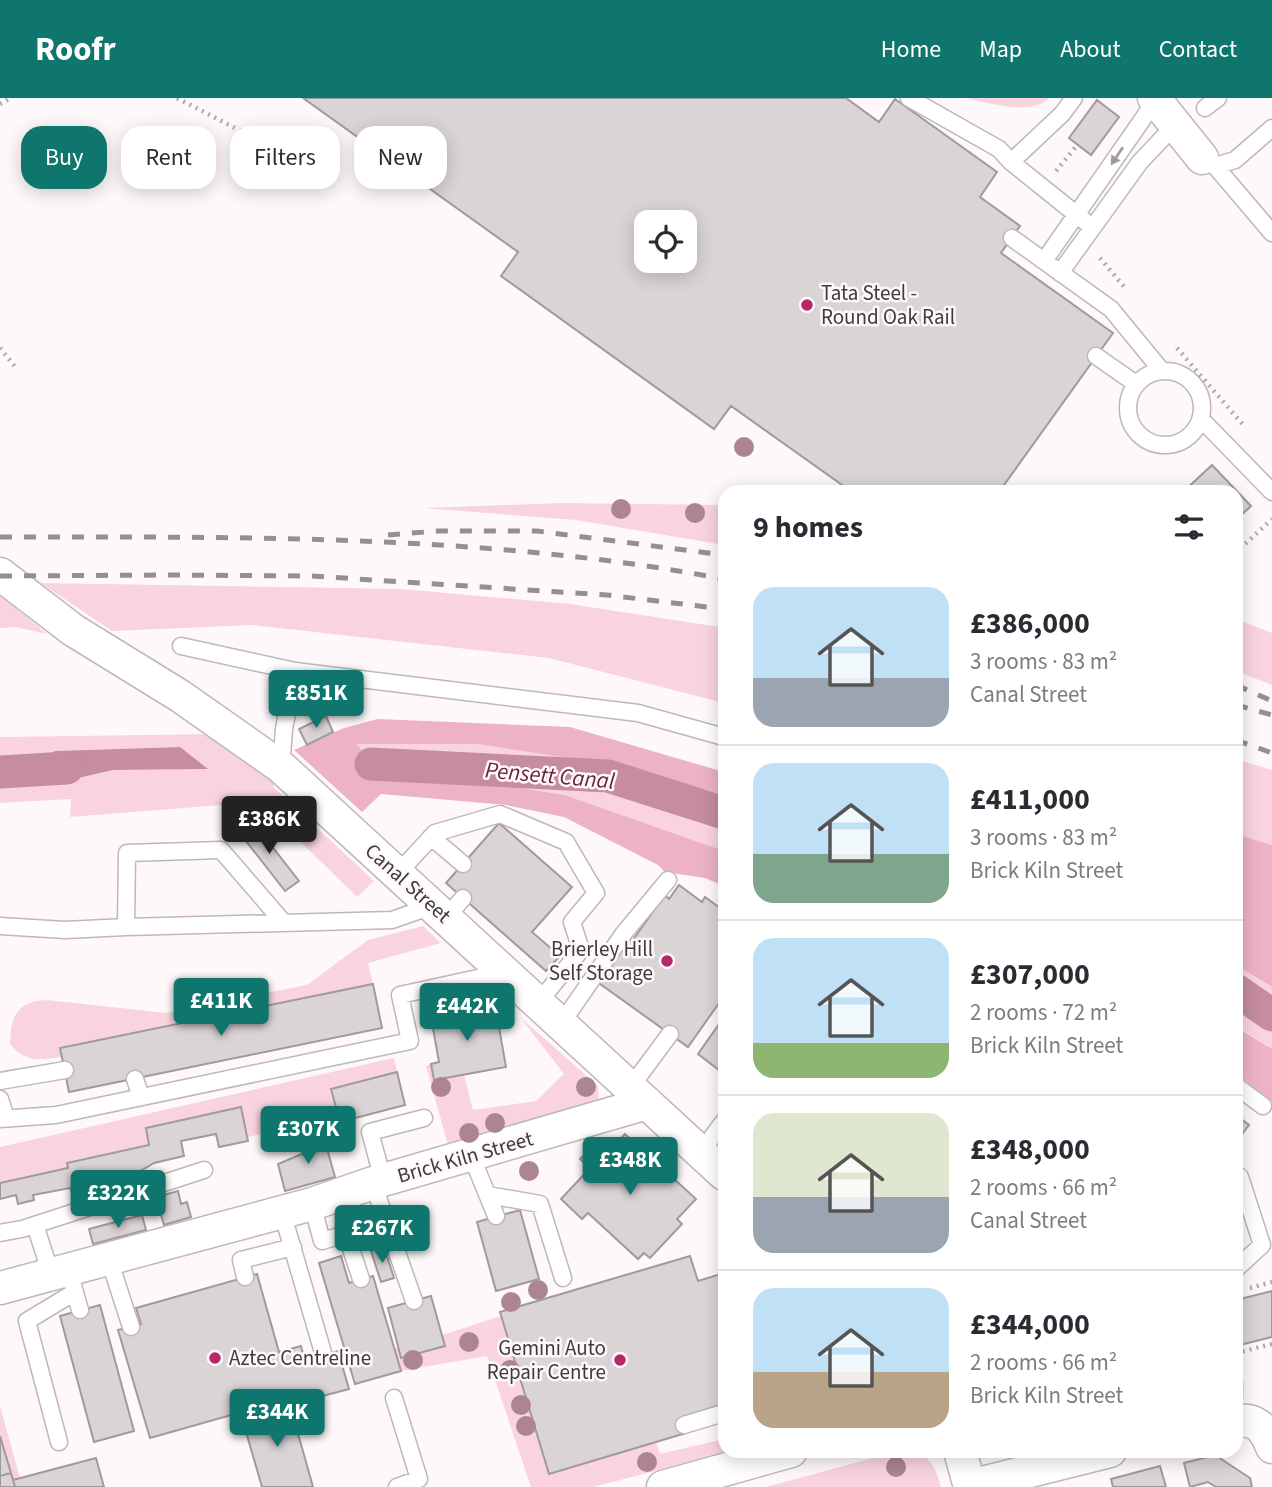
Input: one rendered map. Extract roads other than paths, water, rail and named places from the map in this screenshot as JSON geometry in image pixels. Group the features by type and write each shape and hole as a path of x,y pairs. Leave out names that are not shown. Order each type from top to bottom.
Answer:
{"street":[{"path":"1155,99 1208,162"},
{"name":"Canal Street","path":"0,574 73,630 180,696 281,767 397,874 447,907 505,972 718,1168"},
{"name":"Brick Kiln Street","path":"0,1288 65,1278 109,1259 297,1208 471,1155 638,1095"},
{"path":"1243,1419 1259,1425 1268,1435 1272,1447"},
{"path":"663,1487 766,1458"},
{"path":"962,1458 970,1486 1082,1458"}],"lane":[{"path":"909,98 999,149 1011,162 1092,227"},
{"path":"1011,162 1062,114 1074,98"},
{"path":"1044,261 1155,99"},
{"path":"1060,273 1140,162 1175,125"},
{"path":"1208,162 1235,160 1271,131"},
{"path":"1208,162 1272,233"},
{"path":"1012,238 1111,309 1162,371"},
{"path":"1096,356 1136,384"},
{"path":"1162,371 1183,375 1193,383 1200,394 1201,419 1195,431 1186,439 1164,445 1152,443 1134,429 1129,419 1128,407 1136,384 1146,376 1162,371"},
{"path":"1201,419 1272,492"},
{"path":"181,646 295,670 638,713 718,735"},
{"path":"281,767 284,729 295,670"},
{"path":"397,874 435,833 500,814 566,842 596,893 572,922 581,950 538,1003"},
{"path":"431,837 463,864"},
{"path":"126,927 127,853 221,850 284,923"},
{"path":"561,1024 624,933 668,880"},
{"path":"0,926 65,930 392,920 447,907"},
{"path":"0,1099 3,1119 56,1115 410,1041 400,995 505,972"},
{"path":"638,1095 670,1034"},
{"path":"0,1081 65,1070"},
{"path":"135,1079 141,1097"},
{"path":"1243,1091 1263,1106"},
{"path":"414,1301 378,1182 370,1132 424,1118"},
{"path":"701,1152 718,1129"},
{"path":"471,1155 496,1216"},
{"path":"0,1233 35,1225 204,1170"},
{"path":"1243,1184 1267,1243"},
{"path":"488,1195 540,1204 563,1278"},
{"path":"297,1208 293,1247 324,1356"},
{"path":"297,1208 322,1241 346,1234 361,1279"},
{"path":"35,1225 80,1310"},
{"path":"1243,1250 1267,1243"},
{"path":"1243,1263 1267,1243"},
{"path":"246,1277 241,1261 293,1247"},
{"path":"109,1259 131,1326"},
{"path":"59,1442 27,1321 65,1278"},
{"path":"394,1398 419,1479 397,1487"},
{"path":"684,1425 718,1415"}],"waterway":[{"name":"Pensett Canal","path":"371,764 608,776 718,811"},
{"name":"Pensett Canal","path":"0,772 67,768"},
{"name":"Pensett Canal","path":"1243,995 1272,1015"}],"railway":[{"path":"388,535 438,531 537,531 718,554"},
{"path":"0,537 273,538 454,546 544,553 718,578"},
{"path":"0,576 311,576 607,595 718,608"},
{"path":"1243,688 1272,701"},
{"path":"1243,707 1272,715"},
{"path":"1243,743 1272,753"}],"place":[{"name":"Tata Steel - Round Oak Rail","path":"807,305"},
{"name":"Brierley Hill Self Storage","path":"667,961"},
{"name":"Aztec Centreline","path":"215,1358"},
{"name":"Gemini Auto Repair Centre","path":"620,1360"}]}
